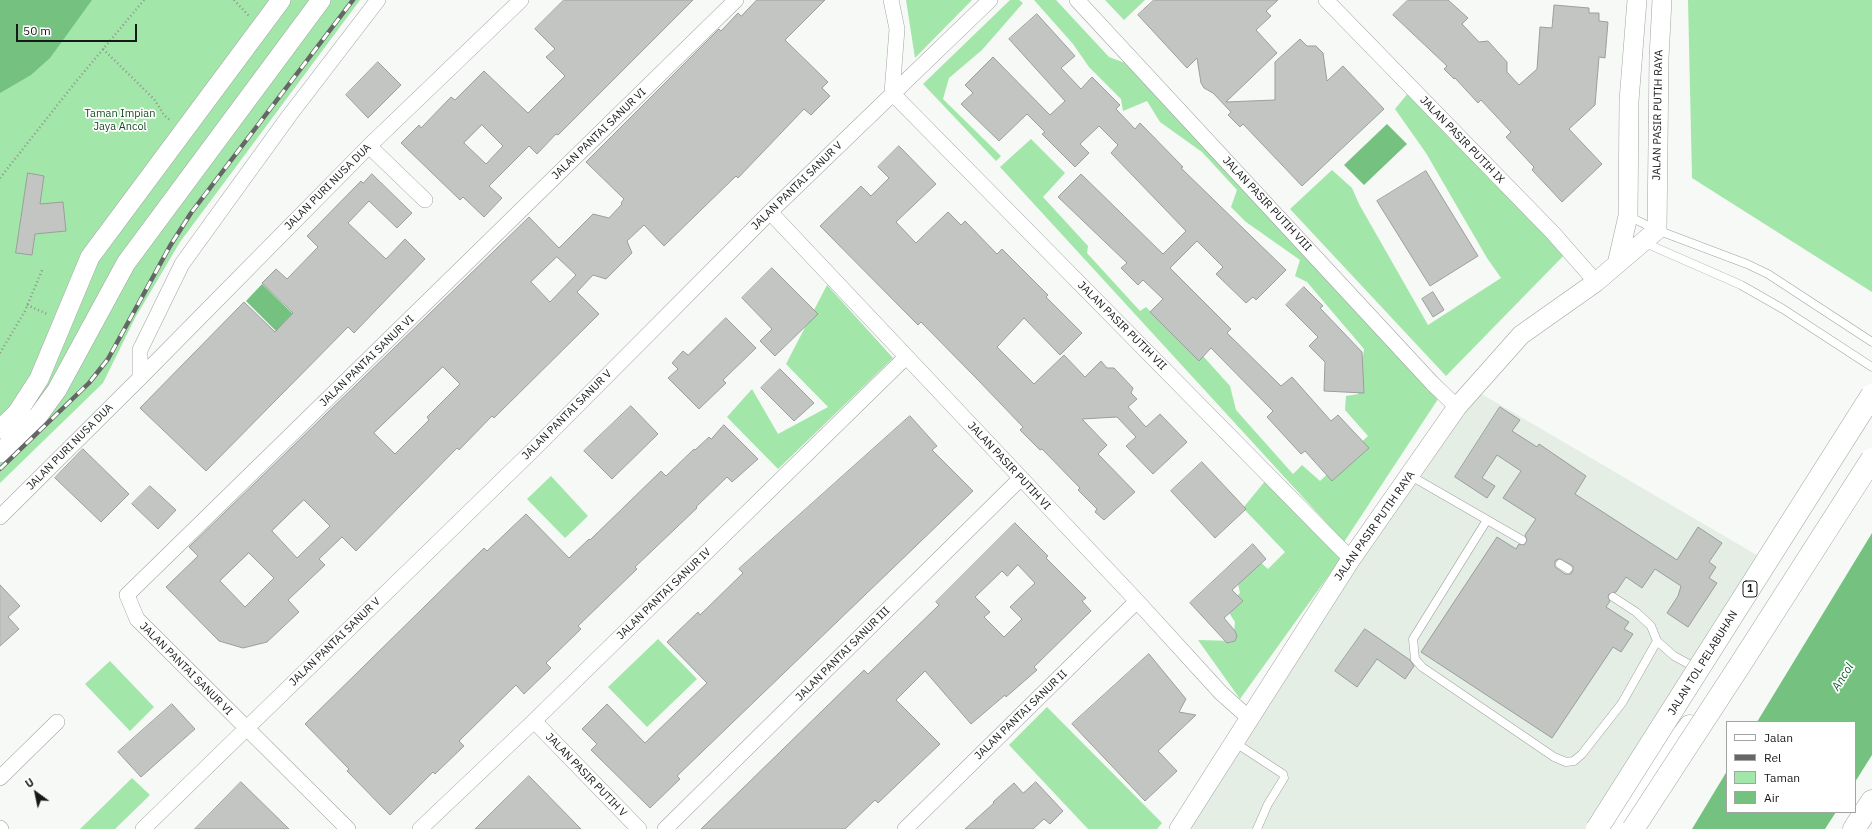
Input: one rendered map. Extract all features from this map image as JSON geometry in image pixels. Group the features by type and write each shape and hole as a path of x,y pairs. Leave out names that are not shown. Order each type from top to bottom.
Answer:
{"highway":[{"name":"JALAN TOL PELABUHAN","path":"1598,829 1872,395"},
{"path":"1619,820 1872,408"},
{"path":"1598,829 1619,820 1872,459"},
{"path":"1619,820 1635,795 1739,660 1850,506 1872,471"},
{"path":"1854,829 1872,801"}],"street":[{"path":"0,429 17,413 39,380 90,257 281,0"},
{"path":"0,454 38,416 57,390 126,263 321,0"},
{"path":"140,378 140,350 182,264 289,116 378,0"},
{"name":"JALAN PURI NUSA DUA","path":"0,516 140,378 369,146 521,0"},
{"name":"JALAN PANTAI SANUR VI","path":"245,729 137,619 127,595 736,0"},
{"path":"892,0 897,29 892,93"},
{"name":"JALAN PANTAI SANUR V","path":"143,829 533,450 770,212 990,0"},
{"name":"JALAN PASIR PUTIH VIII","path":"1077,0 1432,383 1457,407"},
{"name":"JALAN PASIR PUTIH IX","path":"1326,0 1553,233 1596,282"},
{"path":"1637,0 1629,101 1628,216 1638,237"},
{"name":"JALAN PASIR PUTIH RAYA","path":"1179,829 1351,559 1411,476 1457,407 1521,335 1596,282 1617,264 1638,237 1658,98 1662,0"},
{"name":"JALAN PASIR PUTIH VII","path":"892,93 1351,559"},
{"path":"1629,101 1658,98"},
{"path":"369,146 425,200"},
{"name":"JALAN PASIR PUTIH VI","path":"770,212 1020,479 1137,601 1221,693 1249,718"},
{"path":"64,320 88,331"},
{"name":"JALAN PANTAI SANUR IV","path":"420,829 534,721 906,357"},
{"name":"JALAN PANTAI SANUR III","path":"665,829 1020,479"},
{"name":"JALAN PANTAI SANUR II","path":"905,829 1137,601"},
{"name":"JALAN PASIR PUTIH V","path":"534,721 639,829"},
{"path":"0,778 57,722"},
{"path":"245,729 348,829"}],"lane":[{"path":"1628,216 1638,237 1741,285 1784,308 1872,367"},
{"path":"1638,237 1747,264 1768,274 1872,342"},
{"path":"1411,476 1522,540"},
{"path":"1487,520 1413,639 1415,659 1422,667 1554,756 1566,762 1574,761 1582,754 1617,708 1657,642"},
{"path":"1560,564 1568,569"},
{"path":"1613,596 1636,612 1651,626 1657,642 1674,656 1707,675"},
{"path":"1234,742 1283,774 1284,778 1268,804 1257,829"}],"path":[{"path":"0,178 144,0"},
{"path":"103,49 154,99 164,116 184,132"},
{"path":"0,353 27,305 43,268"},
{"path":"27,305 64,320"}],"shaded area":[{"path":"1473,389 1767,561 1590,829 1179,829"}],"green space":[{"name":"Taman Impian Jaya Ancol","path":"0,0 360,0 180,242 135,318 103,383 0,483"},
{"path":"906,0 972,0 915,58"},
{"path":"1010,0 1019,0 1023,3 982,50 949,78 943,99 1001,156 996,161 923,84"},
{"path":"1034,0 1056,0 1109,57 1125,63 1440,396 1344,542 1000,167 1031,139 1065,173 1043,197 1088,246 1087,253 1140,311 1146,307 1191,351 1203,356 1230,386 1236,410 1293,474 1302,465 1320,481 1368,436 1345,410 1346,396 1358,394 1364,349 1307,282 1295,276 1300,260 1246,222 1231,207 1237,190 1202,152 1160,122 1147,101 1123,111 1121,99 1089,67 1073,44"},
{"path":"1105,0 1145,0 1124,20"},
{"path":"1688,0 1872,0 1872,292 1692,178"},
{"path":"1409,92 1573,246 1446,376 1290,209 1332,170 1352,188 1359,204 1428,325 1501,278 1487,258 1426,153 1395,109"},
{"path":"827,285 893,358 778,469 727,417 752,389 778,434 828,407 786,364"},
{"path":"551,476 588,516 565,538 527,499"},
{"path":"1266,480 1342,557 1240,699 1198,640 1233,641 1235,622 1226,608 1240,593 1237,579 1257,559 1268,569 1285,552 1243,508"},
{"path":"658,639 697,679 647,727 608,687"},
{"path":"110,661 154,707 130,731 85,684"},
{"path":"1047,707 1162,823 1157,829 1088,829 1009,745"},
{"path":"132,778 150,795 115,829 80,829"}],"water":[{"path":"0,0 92,0 50,58 31,75 0,93"},
{"path":"1387,124 1407,144 1364,185 1344,165"},
{"path":"262,284 293,314 276,331 246,301"},
{"name":"Ancol","path":"1872,533 1872,755 1856,780 1856,721 1758,721"},
{"path":"1726,773 1726,813 1835,813 1825,829 1692,829"}],"building":[{"path":"564,0 693,0 558,135 556,134 537,154 529,146 489,186 502,198 484,217 463,197 460,200 401,143 419,125 421,128 451,97 455,100 484,71 528,113 565,76 546,57 555,49 535,29","holes":["482,125 503,146 486,164 464,143"]},
{"path":"757,0 825,0 785,40 828,82 822,88 830,96 811,115 804,109 738,178 736,176 664,246 644,225 627,241 632,253 606,279 593,275 577,292 599,314 494,418 492,416 459,450 457,448 356,551 342,537 319,559 325,565 288,600 299,612 267,642 243,648 219,641 166,587 198,556 189,547 529,217 559,248 593,214 609,218 622,204 621,203 624,199 586,162 719,29 721,31 738,13 741,16","holes":["557,257 576,275 550,302 531,282","443,367 460,384 427,417 429,420 395,454 374,433","304,500 330,526 297,558 272,531","249,553 274,578 245,607 220,581"]},
{"path":"1154,0 1278,0 1266,11 1271,16 1256,30 1277,53 1226,102 1275,100 1275,62 1300,39 1307,46 1316,46 1323,53 1327,81 1343,66 1384,109 1302,186 1243,124 1240,127 1228,115 1231,112 1213,93 1204,88 1201,83 1197,58 1187,68 1138,15"},
{"path":"1408,0 1448,0 1468,18 1462,24 1479,42 1488,41 1507,62 1507,72 1519,85 1537,69 1540,27 1552,28 1554,5 1589,8 1589,13 1599,13 1599,21 1608,22 1605,58 1599,57 1595,105 1569,129 1602,164 1562,202 1532,170 1534,167 1506,137 1511,132 1481,100 1478,103 1455,78 1454,79 1444,69 1447,66 1393,15"},
{"path":"1037,14 1075,56 1061,68 1081,89 1092,77 1120,105 1116,109 1135,129 1140,123 1183,167 1181,168 1286,270 1256,300 1253,297 1246,303 1216,274 1223,267 1197,241 1170,268 1231,329 1227,333 1281,386 1292,377 1331,421 1338,415 1369,448 1332,481 1305,451 1301,454 1267,417 1273,411 1211,348 1199,361 1150,312 1163,299 1143,280 1138,285 1121,268 1127,263 1058,197 1081,174 1163,254 1186,231 1111,153 1118,145 1099,126 1080,144 1089,153 1075,167 1042,134 1045,132 1027,114 999,141 961,104 973,93 965,85 993,57 1050,115 1065,101 1009,39"},
{"path":"378,62 401,85 368,118 346,95"},
{"path":"899,146 936,184 896,222 916,243 948,212 961,225 965,221 997,254 1002,249 1048,295 1046,297 1082,333 1060,355 1024,318 997,347 1034,384 1064,355 1085,377 1101,361 1107,368 1114,368 1133,388 1131,393 1137,399 1128,407 1146,427 1160,414 1187,442 1153,474 1126,446 1136,437 1117,417 1082,419 1107,445 1098,454 1135,492 1104,520 1095,512 1097,509 1078,490 1080,488 1042,449 1040,450 1020,430 1023,427 978,380 921,322 918,325 820,226 861,186 871,196 889,178 878,167"},
{"path":"1426,171 1478,256 1430,286 1377,201"},
{"path":"28,173 44,176 40,204 63,202 66,231 35,234 32,255 16,253"},
{"path":"372,174 412,213 397,228 369,201 348,223 386,259 405,239 425,259 354,333 348,327 206,471 140,408 244,302 275,332 293,313 262,283 276,269 287,279 318,247 307,236 361,181 363,183"},
{"path":"772,268 818,314 775,356 760,341 772,329 742,298"},
{"path":"1304,287 1323,306 1320,308 1362,352 1364,393 1324,391 1325,362 1309,346 1318,337 1286,305"},
{"path":"1433,292 1444,310 1433,317 1422,299"},
{"path":"726,318 756,348 723,380 726,383 699,409 668,378 678,369 672,363 683,351 688,355"},
{"path":"780,369 814,403 794,421 761,388"},
{"path":"631,406 658,434 612,479 584,451"},
{"path":"1500,407 1520,420 1512,431 1537,447 1539,444 1586,476 1575,494 1677,560 1698,527 1722,543 1709,562 1716,567 1709,578 1717,583 1688,627 1667,613 1678,596 1681,586 1655,569 1642,588 1626,577 1616,592 1609,594 1608,597 1610,601 1606,607 1629,622 1624,629 1633,634 1621,652 1613,647 1552,738 1421,652 1497,537 1516,549 1519,544 1524,545 1527,540 1525,535 1536,519 1503,498 1521,471 1497,455 1482,478 1495,486 1487,498 1455,477","holes":["1560,559 1573,566 1571,574 1565,574 1555,567 1555,561"]},
{"path":"910,416 937,446 932,450 973,491 677,776 680,779 650,808 591,750 597,744 582,729 607,704 645,743 707,683 667,642 698,612 700,615 743,573 739,569"},
{"path":"724,425 758,459 732,482 727,477 635,567 637,569 578,626 581,629 546,663 551,668 524,694 516,685 459,741 464,746 435,774 433,772 390,815 347,771 349,769 305,724 484,548 487,551 526,514 569,558 589,539 590,540 661,471 666,476 694,449 695,450 709,437 711,439"},
{"path":"83,449 129,494 101,522 55,478"},
{"path":"1202,462 1246,509 1215,538 1171,491"},
{"path":"150,486 176,510 158,529 132,504"},
{"path":"1015,523 1048,556 1046,558 1086,598 1082,601 1091,611 1034,667 1037,670 1006,697 1005,695 971,724 925,671 896,700 940,744 878,803 875,800 845,829 701,829 864,670 868,674 939,605 936,602","holes":["1018,565 1035,583 1010,607 1022,619 1004,637 984,617 990,612 975,597 1002,571 1007,576"]},
{"path":"1253,544 1266,559 1232,590 1243,601 1224,618 1235,631 1237,636 1235,641 1227,643 1190,603"},
{"path":"0,585 20,606 8,617 19,629 0,646"},
{"path":"1365,629 1410,660 1414,666 1405,679 1377,659 1357,687 1335,671"},
{"path":"1149,654 1186,699 1179,712 1196,715 1158,751 1177,771 1145,801 1072,724"},
{"path":"172,704 195,729 141,777 118,752"},
{"path":"529,776 581,829 475,829 492,812"},
{"path":"241,782 289,829 195,829"},
{"path":"1036,782 1063,811 1050,824 1044,819 1033,829 965,829 1014,783 1023,793"}],"railway":[{"path":"0,469 89,383 108,359 170,246 191,213 353,0"}]}
